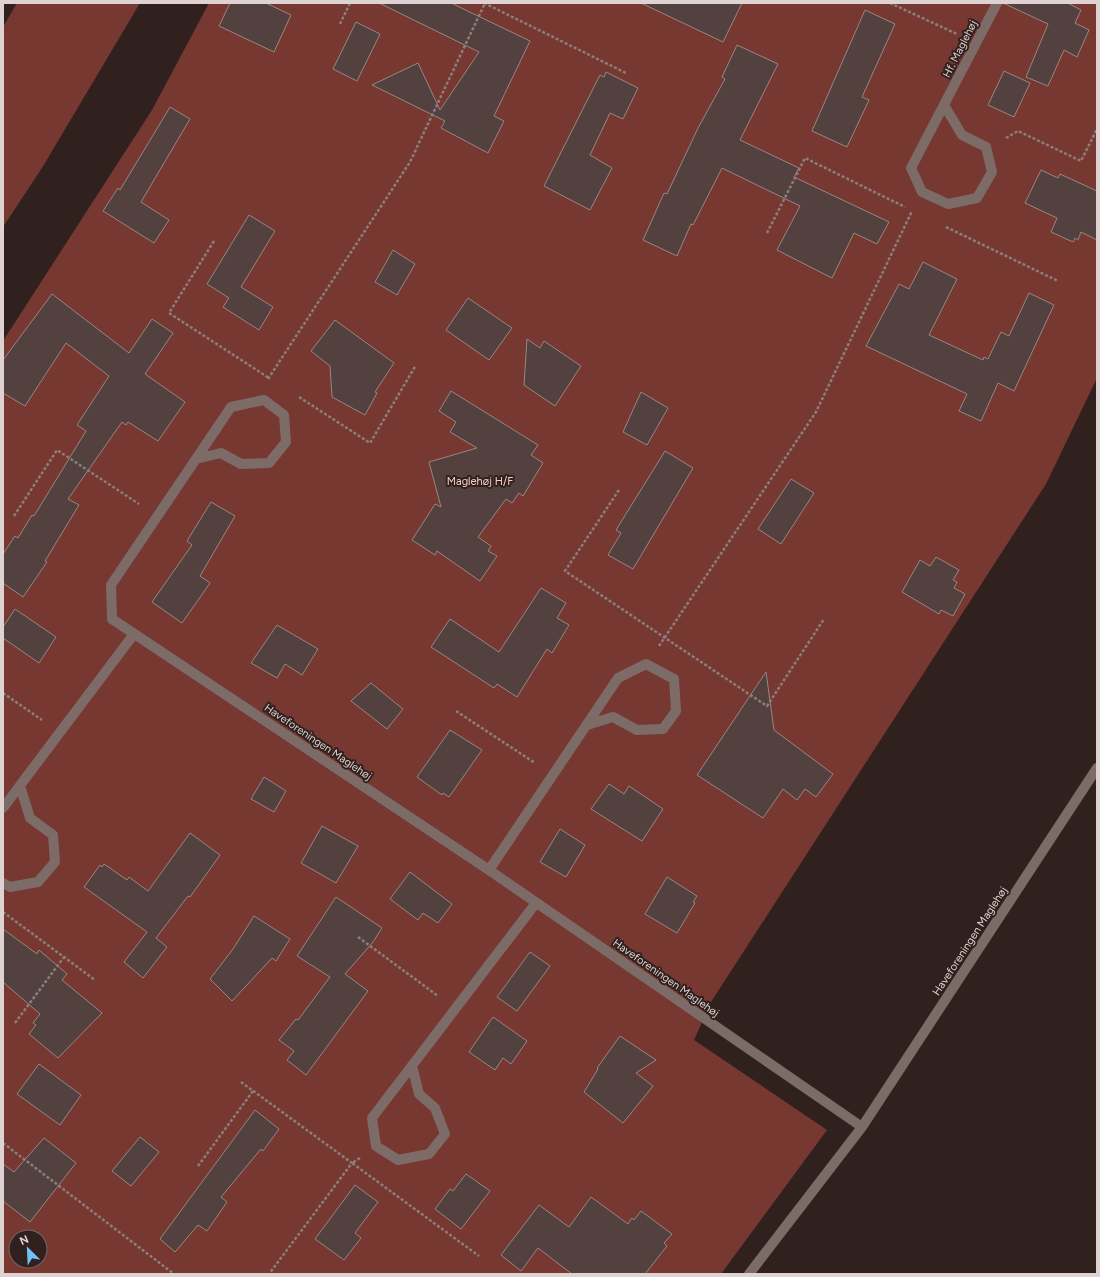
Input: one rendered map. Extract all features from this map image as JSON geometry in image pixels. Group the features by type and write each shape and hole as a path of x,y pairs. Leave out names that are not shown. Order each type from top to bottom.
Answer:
{"street":[{"name":"Hf. Maglehøj","path":"922,192 912,168 997,3"},
{"path":"922,192 948,204 978,198 992,172 986,148 962,135 944,105"},
{"path":"196,459 221,453 241,464 269,463 286,442 285,422 284,415 264,400"},
{"name":"Haveforeningen Maglehøj","path":"264,400 231,407 111,584 112,619 489,870 862,1127"},
{"path":"3,808 134,634"},
{"path":"489,870 553,775 587,724 618,678 646,664 674,679 676,711 663,729 637,730 613,717 587,724"},
{"name":"Haveforeningen Maglehøj","path":"749,1274 862,1127 1097,768"},
{"path":"3,883 10,887 38,882 55,862 53,835 30,818 20,786"},
{"path":"412,1066 419,1094 435,1108 445,1134 429,1154 398,1160 376,1146 372,1118 536,903"}],"path":[{"path":"340,24 350,3"},
{"path":"264,400 268,377 410,162 484,3 626,73"},
{"path":"890,3 976,43"},
{"path":"986,148 1018,131 1081,161 1097,129"},
{"path":"767,233 805,158 919,214"},
{"path":"646,664 816,412 922,192"},
{"path":"940,224 1058,281"},
{"path":"214,241 169,313 275,381"},
{"path":"294,394 370,443 416,365"},
{"path":"14,516 57,450 157,516"},
{"path":"619,490 565,571 767,706 824,619"},
{"path":"3,693 60,732"},
{"path":"456,711 553,775"},
{"path":"3,912 94,980"},
{"path":"358,937 456,1009"},
{"path":"14,1023 64,957"},
{"path":"241,1082 479,1256"},
{"path":"198,1166 253,1091"},
{"path":"3,1143 174,1274"},
{"path":"269,1274 352,1163"}],"green space":[{"path":"17,3 140,3 42,168 3,227 3,27"},
{"name":"Maglehøj H/F","path":"209,3 1097,3 1097,378 1046,484 711,1002 694,1040 827,1130 721,1274 3,1274 3,341 152,110"}],"building":[{"path":"230,3 266,3 291,15 274,52 219,26"},
{"path":"379,3 451,3 530,41 494,116 504,121 488,153 441,128 445,121 372,85 418,63 440,110 479,52"},
{"path":"641,3 742,3 723,42"},
{"path":"1003,3 1068,3 1081,10 1075,23 1089,30 1077,57 1064,50 1048,86 1026,77 1048,24"},
{"path":"865,10 895,24 862,97 869,100 847,147 812,131"},
{"path":"356,22 380,34 357,81 333,69"},
{"path":"737,45 778,64 740,140 799,168 794,177 889,222 877,244 854,233 832,278 777,250 800,206 722,168 693,225 691,224 677,256 643,240 664,193 667,194 698,128 725,79 722,77"},
{"path":"1004,71 1030,83 1014,117 988,105"},
{"path":"606,72 638,88 623,119 610,113 590,155 612,168 590,210 544,186 600,75 604,77"},
{"path":"170,107 190,119 141,202 169,220 154,243 103,211 118,188 120,190"},
{"path":"1041,170 1058,178 1060,174 1097,191 1097,240 1081,232 1078,240 1075,238 1073,242 1051,232 1057,218 1025,203"},
{"path":"249,215 275,231 241,287 273,307 259,330 223,307 229,298 207,284"},
{"path":"393,250 415,264 397,295 375,282"},
{"path":"923,262 957,279 929,335 983,360 984,357 988,359 1001,332 1009,336 1029,293 1054,305 1014,391 998,383 981,421 959,411 967,394 866,346 899,284 909,289"},
{"path":"52,294 129,353 152,319 173,333 145,374 185,402 158,441 128,422 126,425 122,422 68,499 79,505 45,561 47,562 23,597 3,583 3,554 15,536 18,538 32,515 34,516 86,431 77,425 109,376 66,343 25,406 3,393 3,360"},
{"path":"468,298 512,328 489,360 446,330"},
{"path":"335,320 394,363 375,392 377,393 365,415 332,397 330,366 311,351"},
{"path":"527,339 540,348 544,341 581,366 555,406 524,385"},
{"path":"451,391 538,445 531,455 543,463 523,496 519,493 512,503 506,499 478,537 491,546 488,551 497,556 480,581 437,551 435,555 412,540 435,504 441,507 429,462 477,448 450,432 456,422 439,411"},
{"path":"641,392 668,408 647,445 623,432"},
{"path":"665,451 693,468 633,569 608,555 621,533 616,530"},
{"path":"791,479 814,493 781,544 758,529"},
{"path":"211,502 235,516 200,576 210,583 182,623 152,602 192,545 187,541"},
{"path":"936,557 959,570 953,580 957,582 954,588 965,594 953,616 941,610 939,614 902,592 920,560 930,566"},
{"path":"541,588 566,603 557,618 569,625 552,653 547,649 517,697 497,684 494,688 431,647 450,619 499,652"},
{"path":"15,609 56,637 39,663 3,638 3,627"},
{"path":"277,625 318,649 302,675 285,664 277,678 251,663"},
{"path":"766,672 774,730 833,774 816,797 805,789 797,800 783,789 763,818 697,775"},
{"path":"371,683 403,709 387,729 351,701"},
{"path":"450,730 482,750 449,797 443,793 442,795 417,777"},
{"path":"264,777 286,791 274,812 251,799"},
{"path":"609,784 624,794 629,786 663,809 642,841 591,809"},
{"path":"322,826 358,846 336,883 301,863"},
{"path":"560,829 585,845 566,877 540,862"},
{"path":"190,833 220,855 190,897 188,896 156,938 167,947 143,978 124,962 147,932 84,887 100,865 102,867 104,864 127,880 129,877 148,891"},
{"path":"410,872 452,904 438,923 423,913 418,920 390,899"},
{"path":"667,877 697,896 693,902 695,903 677,933 645,914"},
{"path":"336,897 382,928 373,942 345,974 368,991 306,1075 287,1060 294,1051 279,1040 296,1019 298,1020 330,977 297,956"},
{"path":"254,916 290,939 276,961 272,958 232,1001 210,979 233,949"},
{"path":"3,929 37,954 39,950 67,974 62,980 102,1013 58,1058 29,1034 36,1025 33,1023 40,1014 3,982"},
{"path":"530,952 550,966 517,1011 497,997"},
{"path":"493,1017 527,1041 511,1064 503,1058 495,1070 469,1052"},
{"path":"620,1036 656,1060 636,1073 653,1086 623,1123 584,1092 598,1069 597,1068"},
{"path":"39,1064 81,1095 60,1125 17,1094"},
{"path":"255,1110 279,1129 263,1151 261,1149 221,1197 227,1202 207,1231 198,1225 175,1252 160,1239"},
{"path":"140,1137 159,1152 131,1186 112,1171"},
{"path":"44,1138 76,1163 30,1222 3,1201 3,1164 14,1172"},
{"path":"466,1174 490,1191 461,1229 435,1209 450,1189 453,1191"},
{"path":"355,1185 378,1202 355,1233 361,1238 344,1260 315,1239"},
{"path":"591,1197 628,1224 632,1218 634,1220 641,1211 672,1234 664,1243 667,1246 645,1274 572,1274 538,1248 521,1271 501,1255 539,1205 569,1227"}]}
